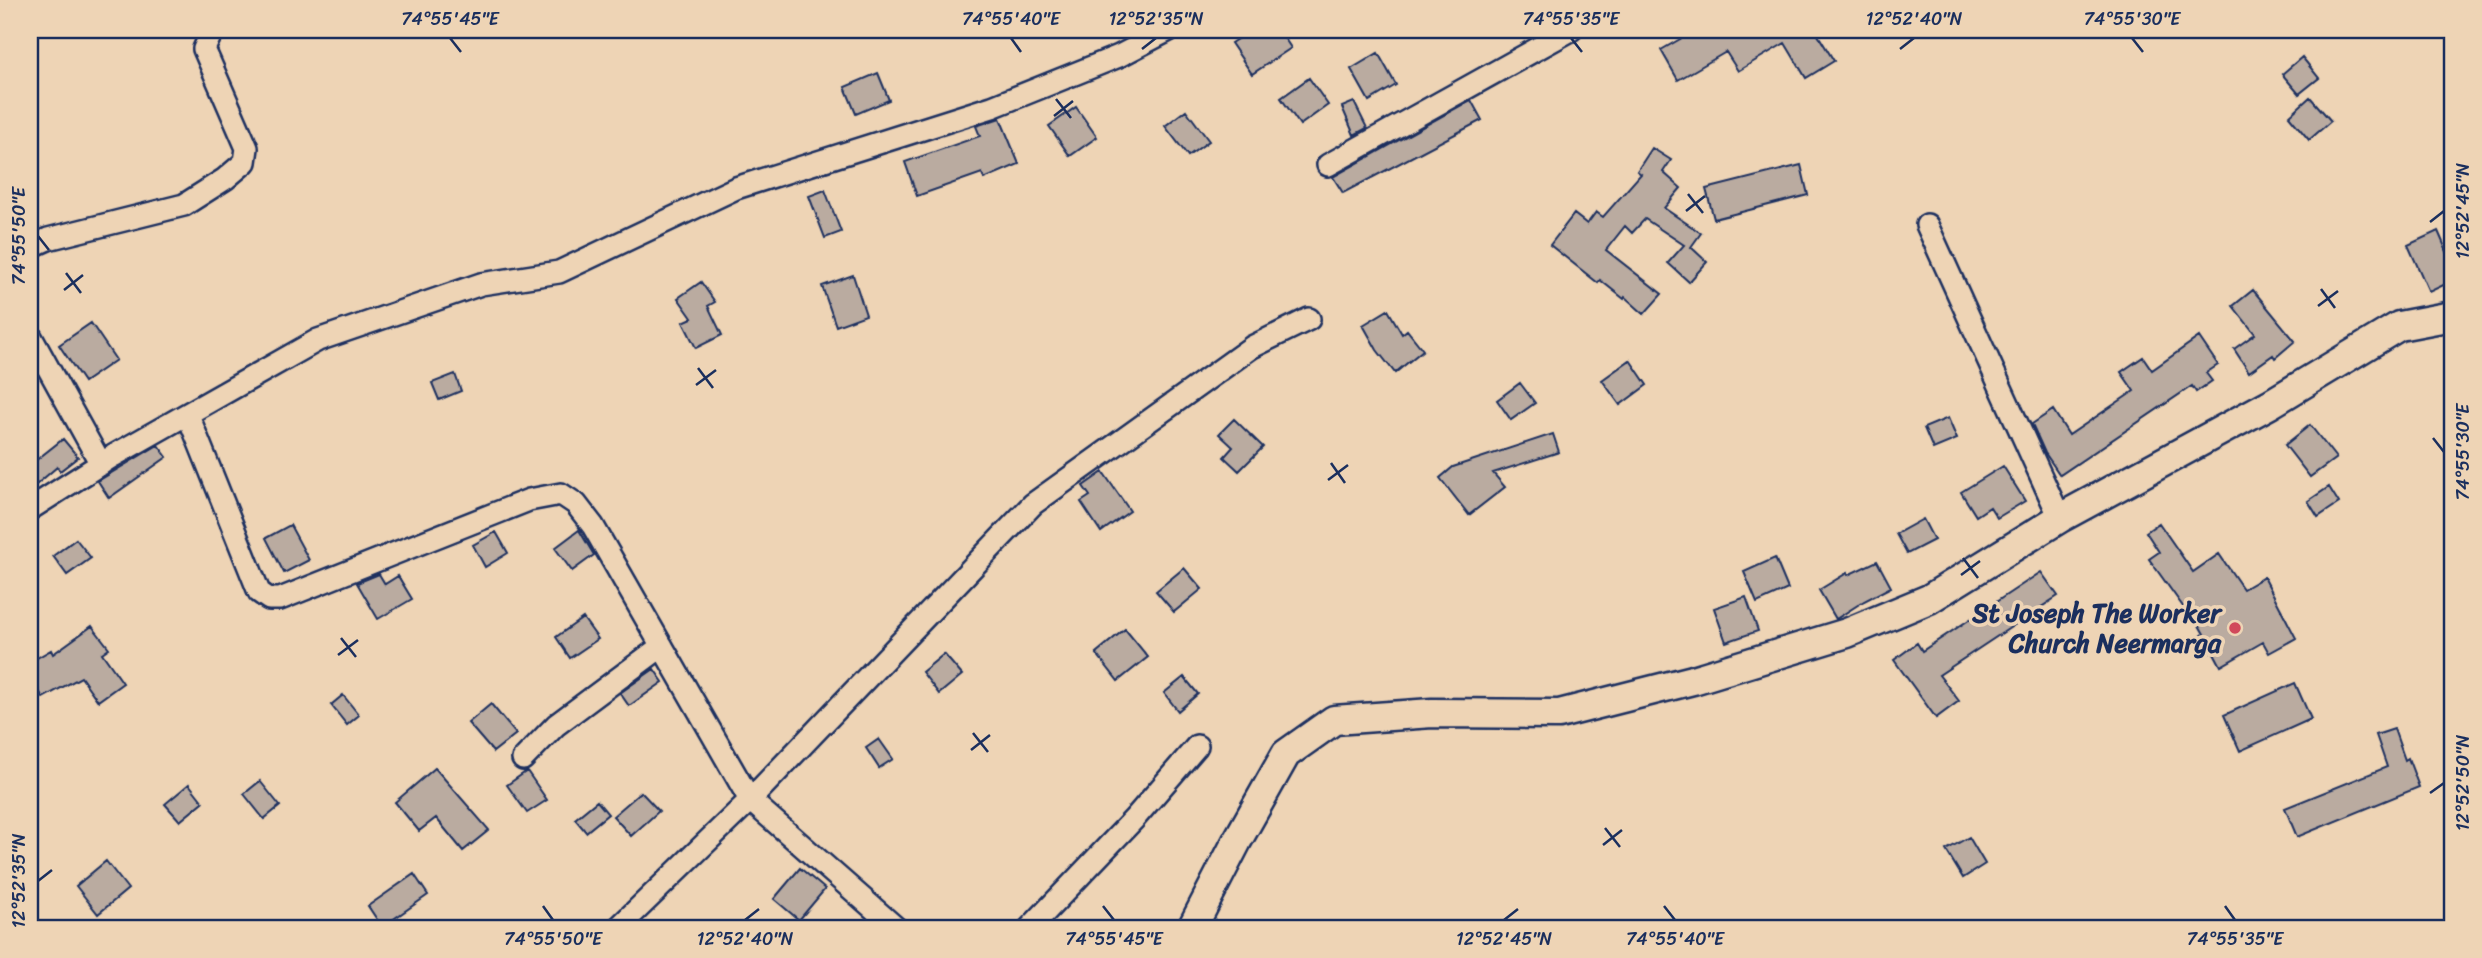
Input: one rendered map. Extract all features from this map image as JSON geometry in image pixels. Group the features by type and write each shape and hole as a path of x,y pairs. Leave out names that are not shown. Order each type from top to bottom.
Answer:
{"main road":[{"path":"1192,928 1286,754 1334,720 1432,713 1559,714 1693,680 1847,633 1929,599 2060,518 2270,404 2399,326 2452,316"}],"street":[{"path":"30,247 48,239 184,205 225,179 245,162 247,148 204,49 212,32 217,30"},
{"path":"30,509 101,464 318,340 481,284 559,272 736,188 992,107 1119,56 1170,30"},
{"path":"1328,164 1571,30"},
{"path":"1927,225 2060,518"},
{"path":"618,928 750,800 1033,504 1252,347 1309,319"},
{"path":"30,335 101,464"},
{"path":"188,415 259,592 269,599 280,600 529,500 561,494 576,504 593,526 750,800 896,928"},
{"path":"523,759 556,725 662,646"},
{"path":"1030,928 1134,819 1198,746"}],"building":[{"path":"1251,30 1279,30 1291,48 1252,74 1231,43"},
{"path":"1696,30 1815,30 1834,61 1806,78 1785,43 1738,71 1726,52 1678,80 1661,50"},
{"path":"1378,53 1396,85 1369,101 1351,69"},
{"path":"2302,57 2319,78 2299,94 2282,74"},
{"path":"878,73 889,100 856,114 845,87"},
{"path":"1309,78 1328,105 1300,125 1281,98"},
{"path":"2310,97 2331,121 2309,140 2289,116"},
{"path":"1471,100 1482,120 1343,193 1333,177"},
{"path":"1354,102 1367,128 1354,135 1342,107"},
{"path":"1076,107 1097,137 1070,156 1049,126"},
{"path":"1186,110 1209,141 1188,156 1165,126"},
{"path":"1000,118 1019,164 984,179 982,173 917,196 905,162 980,136 976,126"},
{"path":"1652,148 1671,160 1663,172 1681,188 1664,208 1701,233 1691,247 1707,262 1689,282 1668,263 1684,245 1645,219 1632,233 1625,226 1606,250 1662,294 1644,314 1625,297 1624,299 1600,280 1598,283 1550,245 1574,214 1587,224 1596,212 1603,217 1641,174 1637,171"},
{"path":"1801,165 1808,195 1714,219 1706,189"},
{"path":"825,190 841,232 825,238 809,196"},
{"path":"2438,231 2452,263 2452,281 2429,292 2408,245"},
{"path":"853,275 866,315 836,326 822,286"},
{"path":"701,282 715,302 708,306 722,335 696,348 683,322 692,318 678,298"},
{"path":"2253,290 2295,341 2275,358 2273,355 2249,372 2234,349 2255,334 2233,306"},
{"path":"1388,310 1402,334 1407,330 1423,350 1395,373 1377,350 1363,325"},
{"path":"91,323 116,360 84,382 59,345"},
{"path":"2199,337 2218,365 2206,373 2212,381 2196,392 2192,386 2060,475 2045,453 2032,424 2053,410 2069,435 2134,391 2121,372 2143,357 2152,370"},
{"path":"1630,360 1647,385 1620,405 1602,380"},
{"path":"455,374 461,391 439,400 432,383"},
{"path":"1520,383 1535,403 1511,420 1497,400"},
{"path":"1948,418 1957,439 1933,449 1924,428"},
{"path":"1234,419 1263,447 1239,471 1224,457 1233,447 1219,434"},
{"path":"2310,425 2336,458 2310,477 2285,445"},
{"path":"1553,434 1559,452 1493,473 1505,487 1469,515 1440,478 1453,467"},
{"path":"63,439 78,457 60,471 57,467 30,490 30,465"},
{"path":"158,445 167,457 109,498 98,481"},
{"path":"2003,466 2025,501 1997,518 1990,507 1976,516 1961,492"},
{"path":"1103,472 1130,511 1101,532 1081,502 1090,496 1083,486"},
{"path":"2329,487 2339,503 2318,517 2308,501"},
{"path":"1923,519 1934,540 1907,554 1896,534"},
{"path":"2159,523 2193,572 2219,554 2243,589 2264,577 2296,638 2269,653 2263,642 2221,666 2213,651 2203,657 2192,641 2204,634 2188,606 2184,608 2149,559 2159,552 2146,532"},
{"path":"290,525 309,560 284,573 266,538"},
{"path":"579,530 594,555 572,571 555,548"},
{"path":"496,532 508,553 485,567 473,545"},
{"path":"76,539 91,558 67,575 53,556"},
{"path":"1775,558 1788,589 1757,603 1744,572"},
{"path":"1877,561 1891,587 1836,619 1819,590 1847,573 1848,575"},
{"path":"1184,568 1202,589 1174,612 1156,591"},
{"path":"2041,572 2058,596 1939,675 1959,701 1936,718 1894,660 1917,643 1922,651"},
{"path":"379,574 385,584 398,576 412,599 378,619 357,583"},
{"path":"1746,597 1758,631 1726,642 1714,608"},
{"path":"583,618 598,639 570,658 556,637"},
{"path":"92,626 109,648 102,653 123,683 98,701 81,677 43,698 30,675 30,662 51,650 53,654"},
{"path":"1125,629 1148,657 1118,681 1096,653"},
{"path":"944,654 962,675 939,694 922,672"},
{"path":"654,669 663,682 629,706 620,693"},
{"path":"1184,677 1198,694 1178,711 1164,693"},
{"path":"2295,683 2311,719 2240,751 2224,715"},
{"path":"343,695 359,715 347,725 331,705"},
{"path":"491,704 516,734 493,752 468,723"},
{"path":"2394,729 2405,760 2408,758 2419,787 2297,837 2285,808 2387,767 2376,735"},
{"path":"879,739 893,759 879,768 866,748"},
{"path":"435,768 489,830 463,851 436,818 419,831 395,802"},
{"path":"527,771 547,800 527,813 507,785"},
{"path":"260,781 280,806 264,819 244,794"},
{"path":"189,784 203,802 180,821 165,804"},
{"path":"641,792 659,811 631,836 613,816"},
{"path":"597,801 608,814 586,832 575,819"},
{"path":"1969,837 1985,864 1963,878 1946,850"},
{"path":"106,861 128,889 98,914 76,886"},
{"path":"800,868 825,889 799,920 774,899"},
{"path":"414,874 428,895 382,927 368,906"}],"place":[{"name":"St Joseph The Worker Church Neermarga","path":"2235,628"}]}
